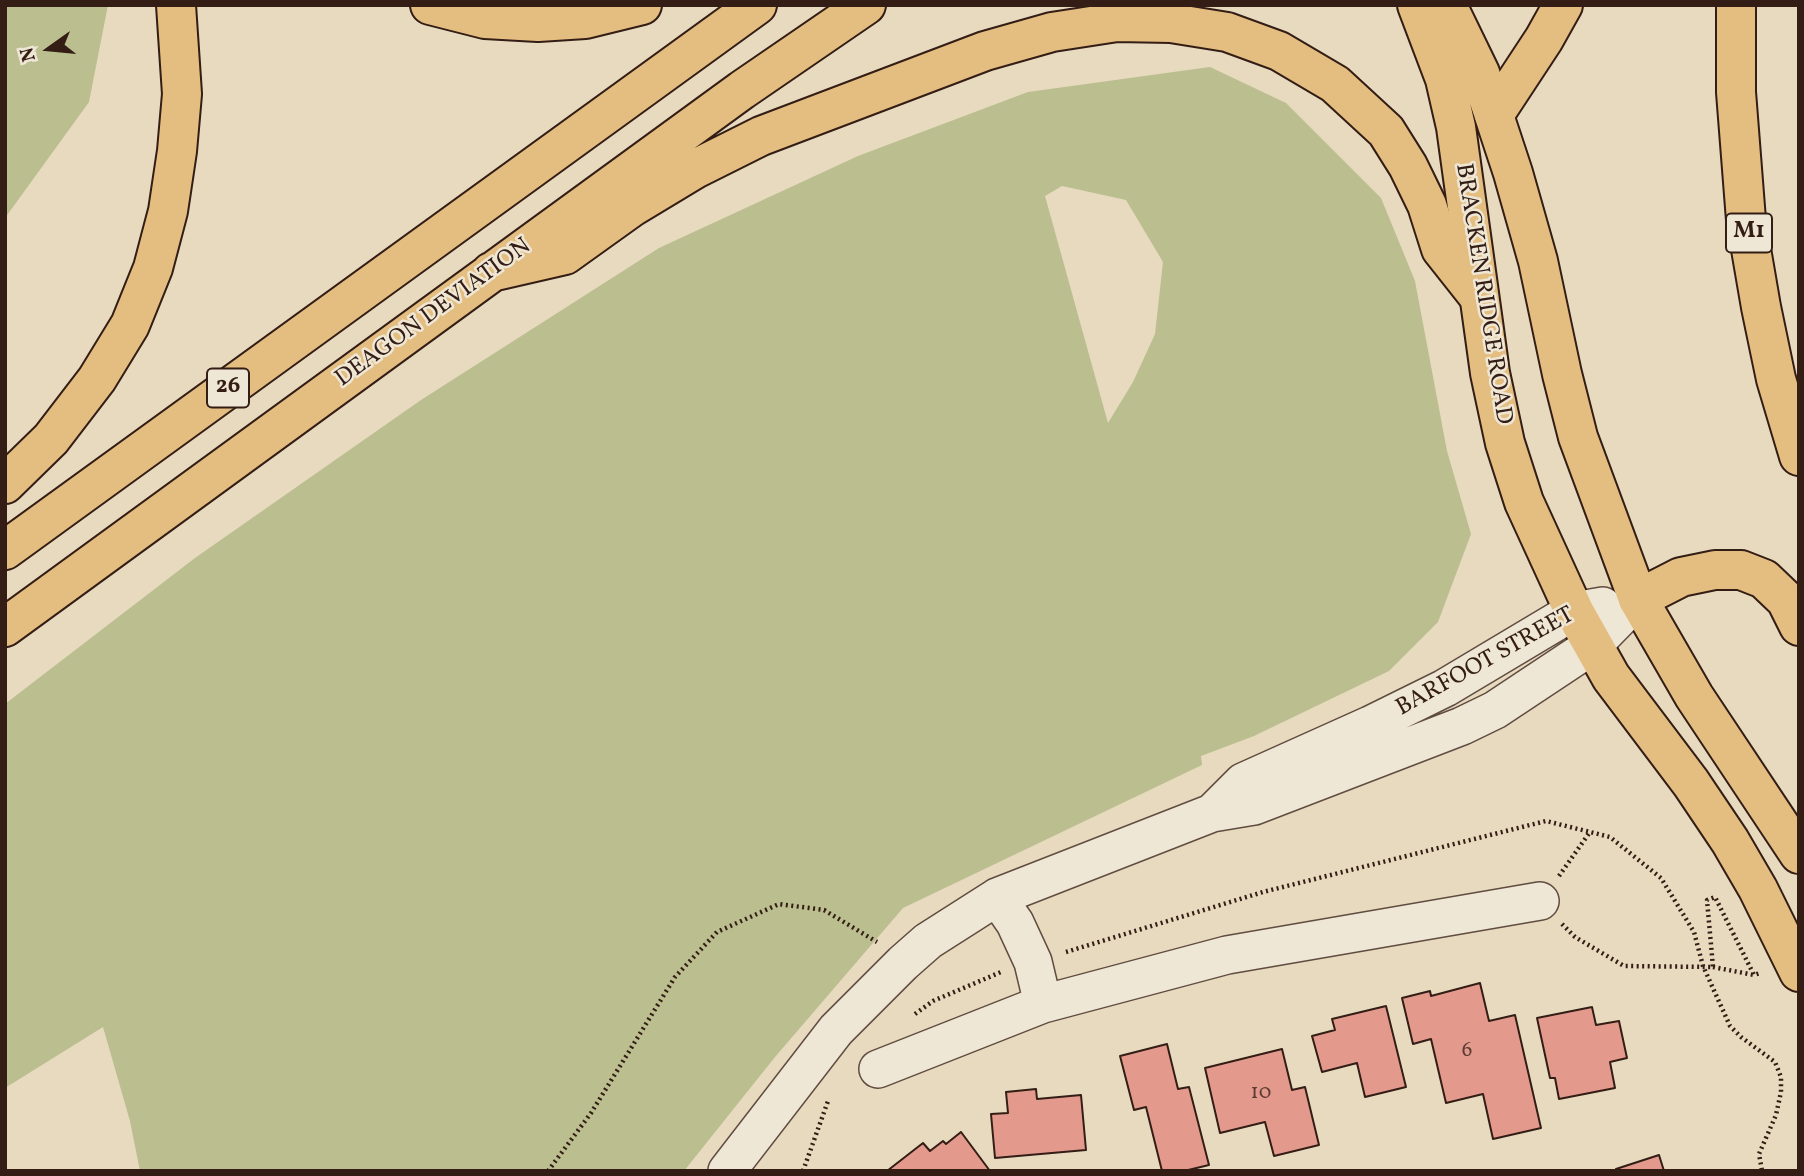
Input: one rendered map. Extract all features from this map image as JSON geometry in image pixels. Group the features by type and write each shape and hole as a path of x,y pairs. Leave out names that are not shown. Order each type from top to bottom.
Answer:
{"main road":[{"path":"5,484 51,439 97,379 130,325 153,268 168,211 183,94 176,5"},
{"path":"430,5 485,19 538,22 584,19 642,5"},
{"name":"26","path":"5,550 757,5"},
{"name":"DEAGON DEVIATION","path":"5,627 742,90 866,5"},
{"name":"BRACKEN RIDGE ROAD","path":"1417,5 1445,79 1456,127 1489,373 1505,443 1524,502 1574,611 1611,677 1731,841 1799,972"},
{"name":"BRACKEN RIDGE ROAD","path":"1447,5 1476,62 1513,173 1538,261 1578,437 1638,599 1694,696 1799,854"},
{"path":"1494,115 1563,5"},
{"name":"M1","path":"1736,5 1736,92 1746,220 1760,307 1776,379 1799,456"},
{"path":"491,272 565,255 695,169 761,136 985,51 1052,32 1117,22 1171,23 1227,32 1279,51 1335,83 1386,131 1408,166 1427,205 1441,249 1479,297"},
{"path":"1638,599 1681,578 1715,570 1741,570 1764,579 1786,600 1799,626"}],"street":[{"name":"BARFOOT STREET","path":"1212,813 1243,782 1445,688 1574,611 1638,599"},
{"name":"BARFOOT STREET","path":"727,1171 836,1030 928,941 997,897 1212,813 1254,806 1462,726 1525,692 1593,645 1638,599"},
{"path":"997,897 1014,923 1032,962 1043,1004"},
{"path":"877,1069 1043,1004 1227,955 1539,901"}],"path":[{"path":"1063,952 1264,892 1546,821 1610,837 1661,878 1693,932 1703,966 1730,1026 1775,1062 1781,1077 1782,1092 1776,1115 1759,1154 1762,1171"},
{"path":"1590,832 1539,901 1575,937 1624,966 1703,966 1754,975 1760,973"},
{"path":"1713,967 1707,900 1715,897 1754,975"},
{"path":"548,1171 591,1113 675,977 717,932 779,904 824,910 880,944"},
{"path":"933,1001 1008,969"}],"green space":[{"path":"5,5 108,5 89,102 5,218"},
{"path":"1210,67 1286,103 1381,198 1415,281 1447,451 1471,534 1438,622 1389,671 1254,736 1201,756 1202,765 903,908 775,1057 684,1171 140,1171 130,1121 103,1027 5,1088 5,704 195,558 421,400 659,248 858,156 1028,92","holes":["1062,186 1126,200 1163,262 1155,334 1133,382 1108,423 1045,196"]}],"building":[{"path":"1480,983 1489,1021 1515,1015 1541,1128 1493,1139 1483,1094 1446,1103 1431,1039 1413,1044 1402,998 1430,991 1431,996"},
{"path":"1386,1006 1406,1087 1365,1097 1357,1063 1322,1072 1312,1036 1335,1030 1332,1019"},
{"path":"1592,1007 1596,1025 1619,1021 1627,1058 1610,1062 1615,1088 1559,1099 1555,1078 1550,1078 1537,1018"},
{"path":"1167,1044 1178,1089 1189,1087 1209,1165 1184,1171 1162,1171 1146,1107 1134,1110 1120,1056"},
{"path":"1282,1049 1292,1090 1305,1087 1319,1145 1274,1156 1265,1122 1220,1133 1205,1068"},
{"path":"1036,1089 1037,1099 1081,1095 1086,1150 995,1158 991,1114 1008,1113 1006,1092"},
{"path":"961,1132 990,1171 887,1171 923,1143 930,1151 943,1141 946,1144"},
{"path":"1659,1155 1664,1171 1616,1171 1616,1169"}]}
